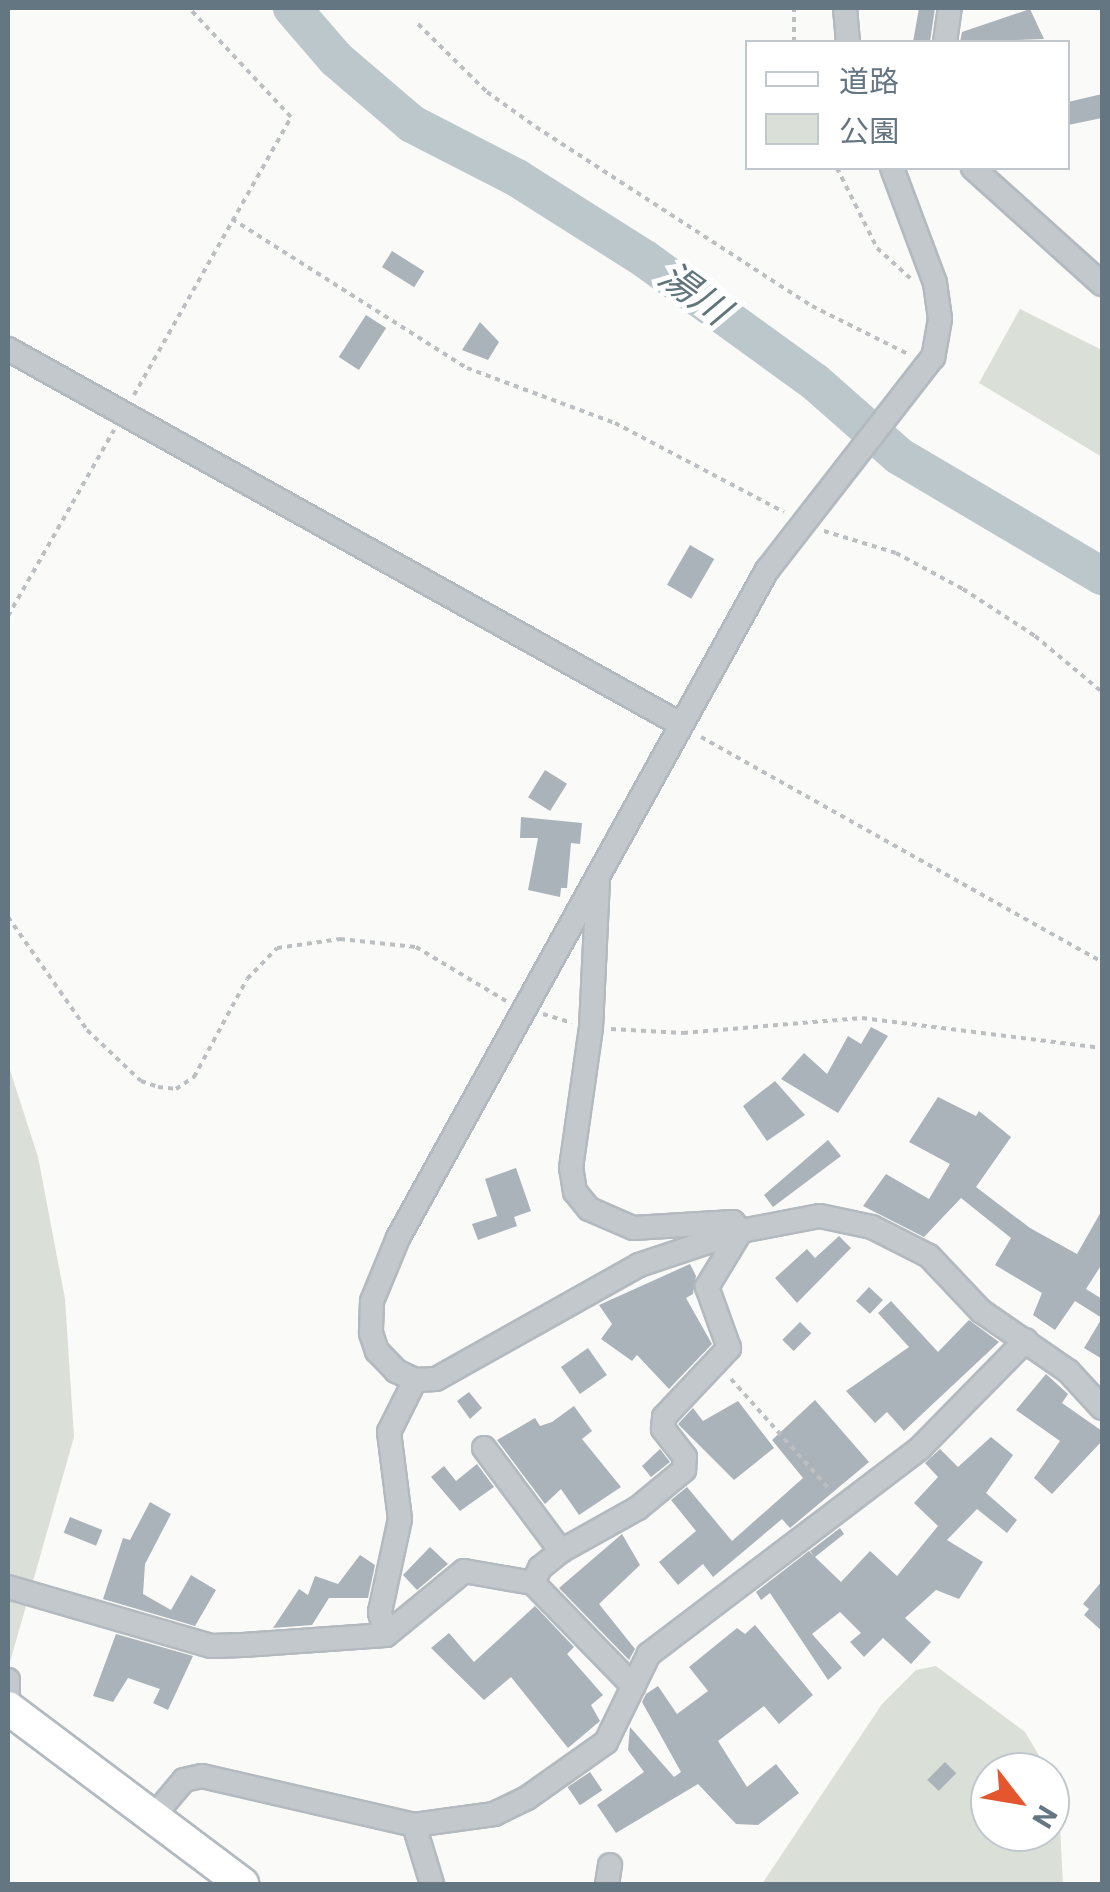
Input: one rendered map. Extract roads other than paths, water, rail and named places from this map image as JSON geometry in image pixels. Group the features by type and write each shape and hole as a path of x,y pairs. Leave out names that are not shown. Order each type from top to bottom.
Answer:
{"main road":[{"path":"8,1708 242,1884"}],"street":[{"path":"845,8 848,40"},
{"path":"945,40 950,8"},
{"path":"893,170 934,283 938,343 925,367 768,570 680,724 376,1288 370,1314 376,1352 415,1380 448,1376 640,1265 741,1231 820,1216 884,1232 929,1256 982,1311 1026,1340 1102,1408"},
{"path":"974,170 1102,284"},
{"path":"8,348 680,724"},
{"path":"598,872 591,1028 571,1168 574,1192 590,1210 633,1228 733,1222 741,1231"},
{"path":"533,1583 540,1568 561,1551 638,1508 684,1470 685,1457 663,1430 664,1417 729,1348 706,1287 741,1231"},
{"path":"153,1817 184,1780 202,1776 414,1825 494,1814 528,1798 606,1742 650,1654 920,1448 1026,1340"},
{"path":"386,1635 380,1612 400,1519 389,1432 415,1380"},
{"path":"484,1448 561,1551"},
{"path":"8,1587 211,1646 386,1635 464,1571 533,1583 633,1686"},
{"path":"8,1680 8,1708"},
{"path":"414,1825 432,1884"}],"waterway":[{"name":"湯川","path":"292,8 336,59 412,124 517,178 645,259 815,382 899,456 1102,576"}]}
